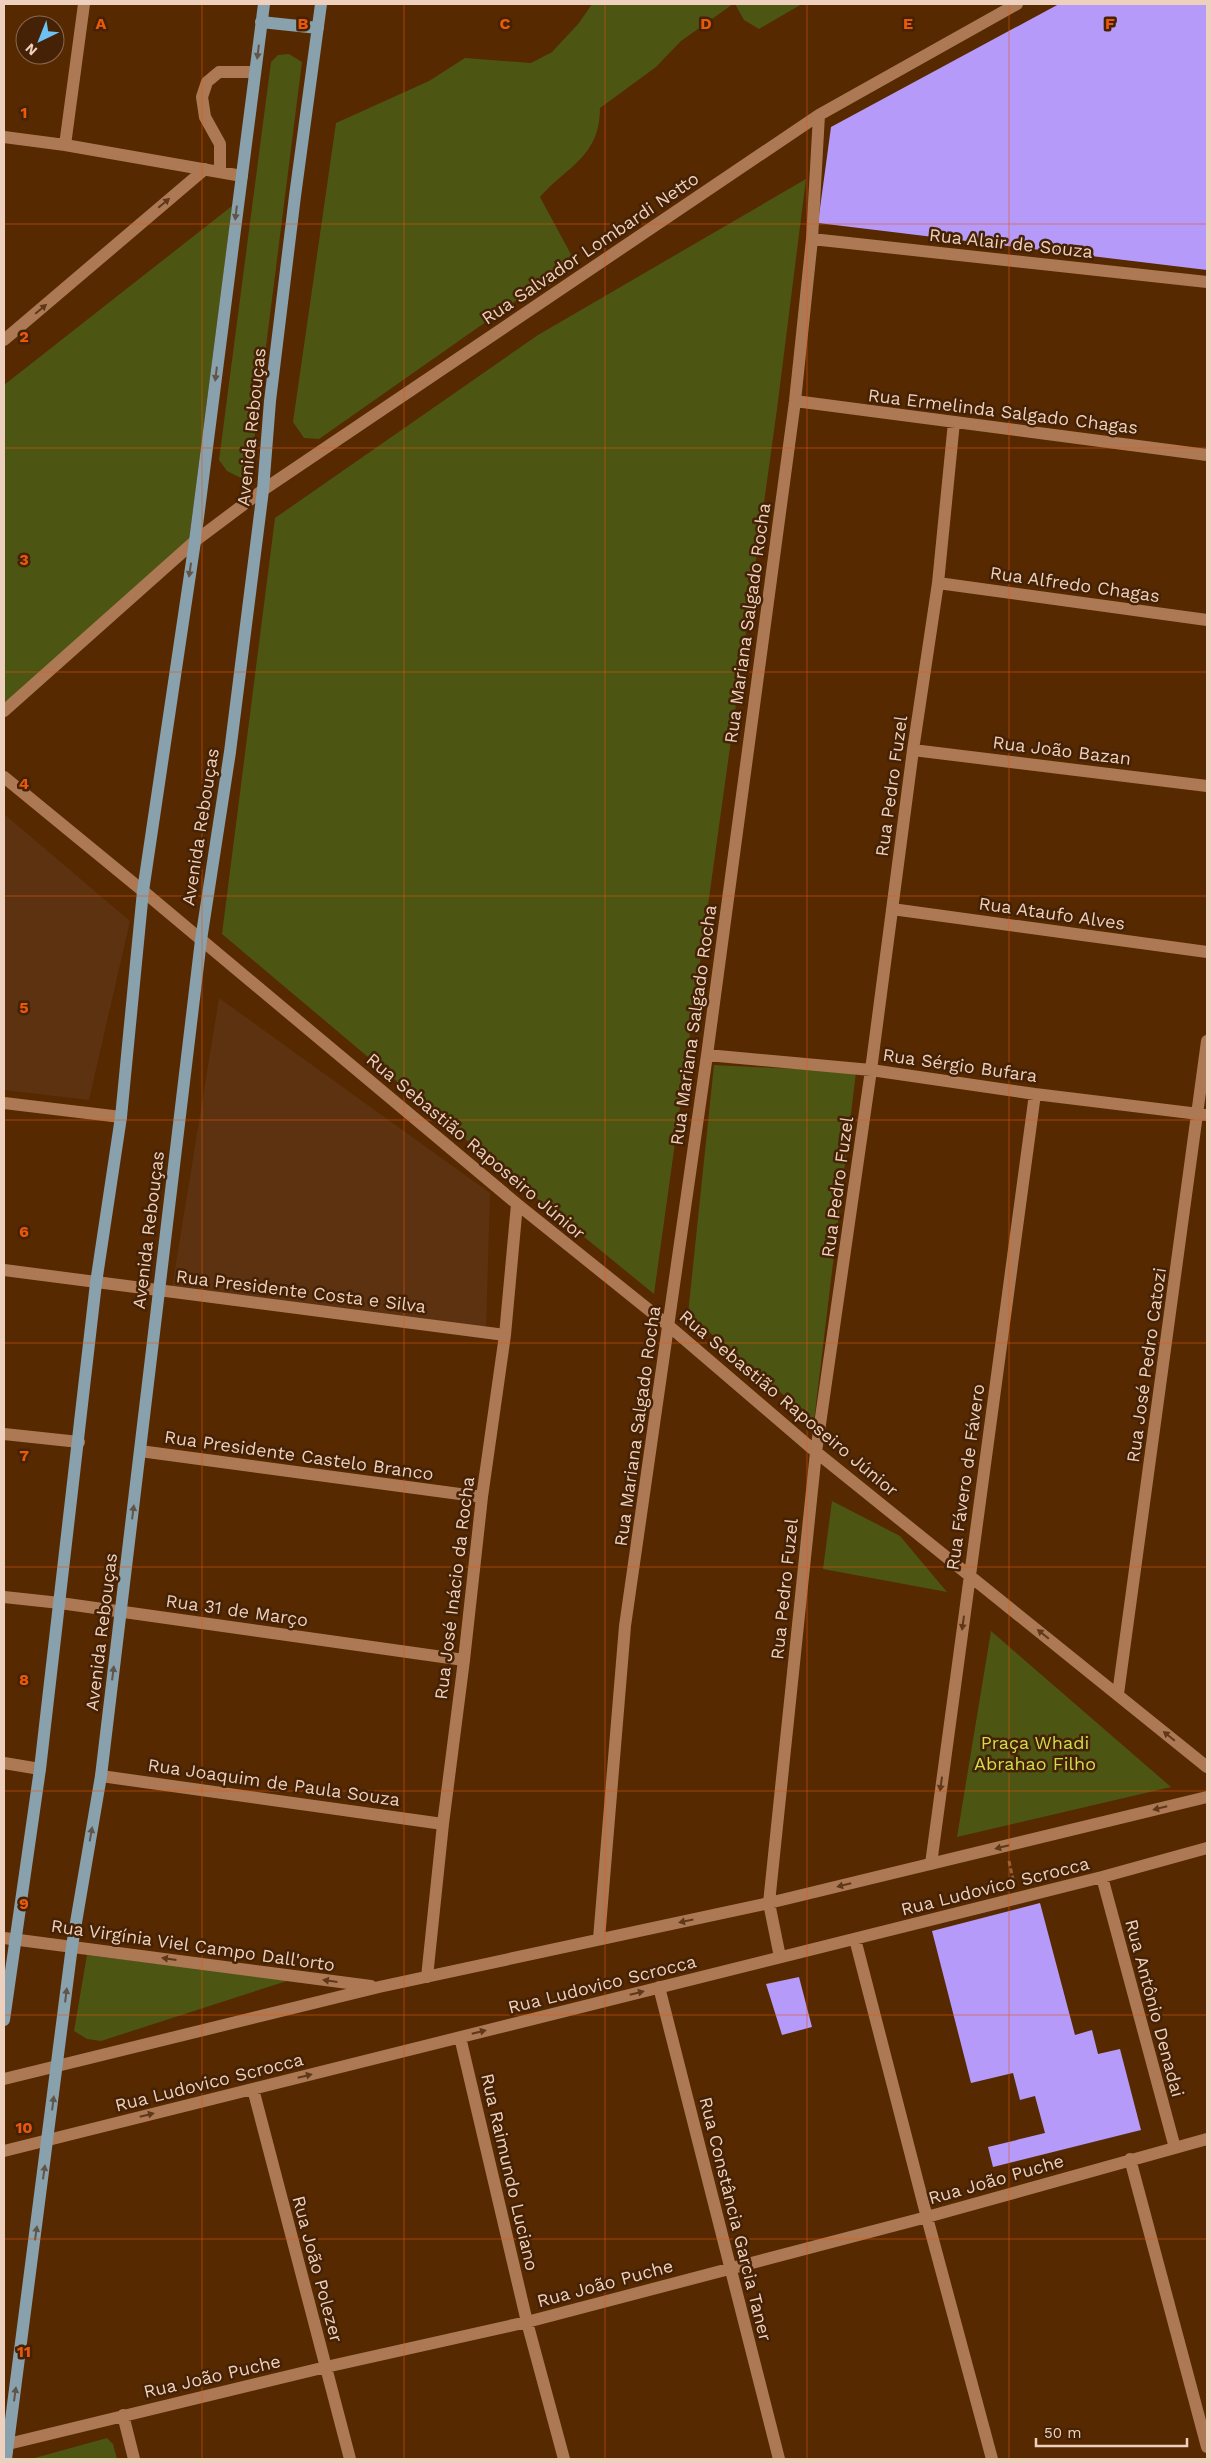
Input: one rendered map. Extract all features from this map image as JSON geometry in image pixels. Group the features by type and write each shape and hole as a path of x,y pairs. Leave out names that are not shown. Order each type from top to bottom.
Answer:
{"main road":[{"path":"4,2020 9,1938 40,1769 96,1283 121,1117 143,890 195,540 264,4"},
{"name":"Avenida Rebouças","path":"6,2459 49,2140 72,1946 101,1776 201,940 230,752 263,490 272,382 321,4"},
{"path":"262,22 318,28"}],"street":[{"path":"66,145 84,4"},
{"name":"Rua Salvador Lombardi Netto","path":"4,711 195,540 263,490 819,115 1017,4"},
{"path":"220,172 220,144 205,116 202,98 207,82 219,72 255,72"},
{"name":"Rua Mariana Salgado Rocha","path":"599,1938 625,1626 670,1326 795,401 812,239 819,115"},
{"path":"4,137 66,145 242,176"},
{"path":"4,340 205,169"},
{"name":"Rua Alair de Souza","path":"812,239 1207,282"},
{"name":"Rua Ermelinda Salgado Chagas","path":"795,401 1207,454"},
{"name":"Rua Pedro Fuzel","path":"780,1957 769,1903 816,1452 871,1070 912,750 938,583 954,422"},
{"name":"Rua Alfredo Chagas","path":"938,583 1207,620"},
{"name":"Rua João Bazan","path":"912,750 1207,786"},
{"name":"Rua Sebastião Raposeiro Júnior","path":"4,777 143,890 517,1204 670,1326 816,1452 1207,1767"},
{"name":"Rua Ataufo Alves","path":"892,909 1207,952"},
{"name":"Rua José Pedro Catozi","path":"1118,1694 1203,1114 1207,1041"},
{"name":"Rua Sérgio Bufara","path":"707,1055 871,1070 1035,1094 1203,1114"},
{"name":"Rua Fávero de Fávero","path":"931,1864 1035,1094"},
{"path":"4,1103 121,1117"},
{"name":"Rua José Inácio da Rocha","path":"427,1977 443,1824 482,1497 505,1335 517,1204"},
{"name":"Rua Presidente Costa e Silva","path":"4,1270 505,1335"},
{"path":"4,1434 79,1442"},
{"name":"Rua Presidente Castelo Branco","path":"140,1450 482,1497"},
{"name":"Rua 31 de Março","path":"4,1597 121,1611 464,1660"},
{"path":"4,1764 40,1769"},
{"name":"Rua Joaquim de Paula Souza","path":"101,1776 443,1824"},
{"name":"Rua Ludovico Scrocca","path":"4,2079 379,1987 599,1938 769,1903 1207,1796"},
{"name":"Rua Ludovico Scrocca","path":"4,2151 1102,1877 1207,1848"},
{"name":"Rua Antônio Denadai","path":"1102,1877 1175,2148"},
{"name":"Rua Virgínia Viel Campo Dall'orto","path":"9,1938 379,1987"},
{"path":"855,1939 992,2459"},
{"name":"Rua Constância Garcia Taner","path":"659,1988 780,2459"},
{"name":"Rua Raimundo Luciano","path":"460,2037 527,2322 564,2459"},
{"name":"Rua João Polezer","path":"253,2088 350,2459"},
{"name":"Rua João Puche","path":"8,2444 326,2367 527,2322 927,2217 1207,2139"},
{"path":"1130,2159 1207,2448"},
{"path":"123,2415 134,2459"}],"path":[{"path":"1005,1846 1017,1898"}],"shaded area":[{"path":"4,814 130,921 89,1100 4,1090"},
{"path":"219,998 490,1193 486,1330 172,1288"}],"green space":[{"path":"592,4 733,4 681,41 656,67 600,108 599,125 588,150 540,197 574,260 561,276 540,290 527,293 319,439 304,438 293,422 336,123 429,81 465,58 531,63 552,52 579,23"},
{"path":"735,4 802,4 759,29 744,20"},
{"path":"289,54 302,62 251,465 243,479 227,471 219,460 271,62 278,55"},
{"path":"806,179 777,409 654,1294 501,1169 222,934 275,518 538,335"},
{"path":"232,206 187,556 4,712 4,385"},
{"path":"714,1065 856,1072 814,1421 688,1314"},
{"path":"832,1501 900,1536 947,1592 823,1569"},
{"name":"Praça Whadi Abrahao Filho","path":"991,1631 1171,1787 957,1837"},
{"path":"87,1955 290,1980 101,2041 87,2039 74,2031"},
{"path":"107,2438 113,2444 117,2459 31,2459"}],"building":[{"path":"1059,4 1207,4 1207,270 818,223 831,127"},
{"path":"1040,1903 1075,2035 1092,2030 1098,2054 1120,2049 1141,2130 993,2167 988,2147 1045,2133 1035,2096 1020,2100 1013,2073 971,2083 932,1931"},
{"path":"799,1977 812,2027 782,2035 766,1984"}]}
